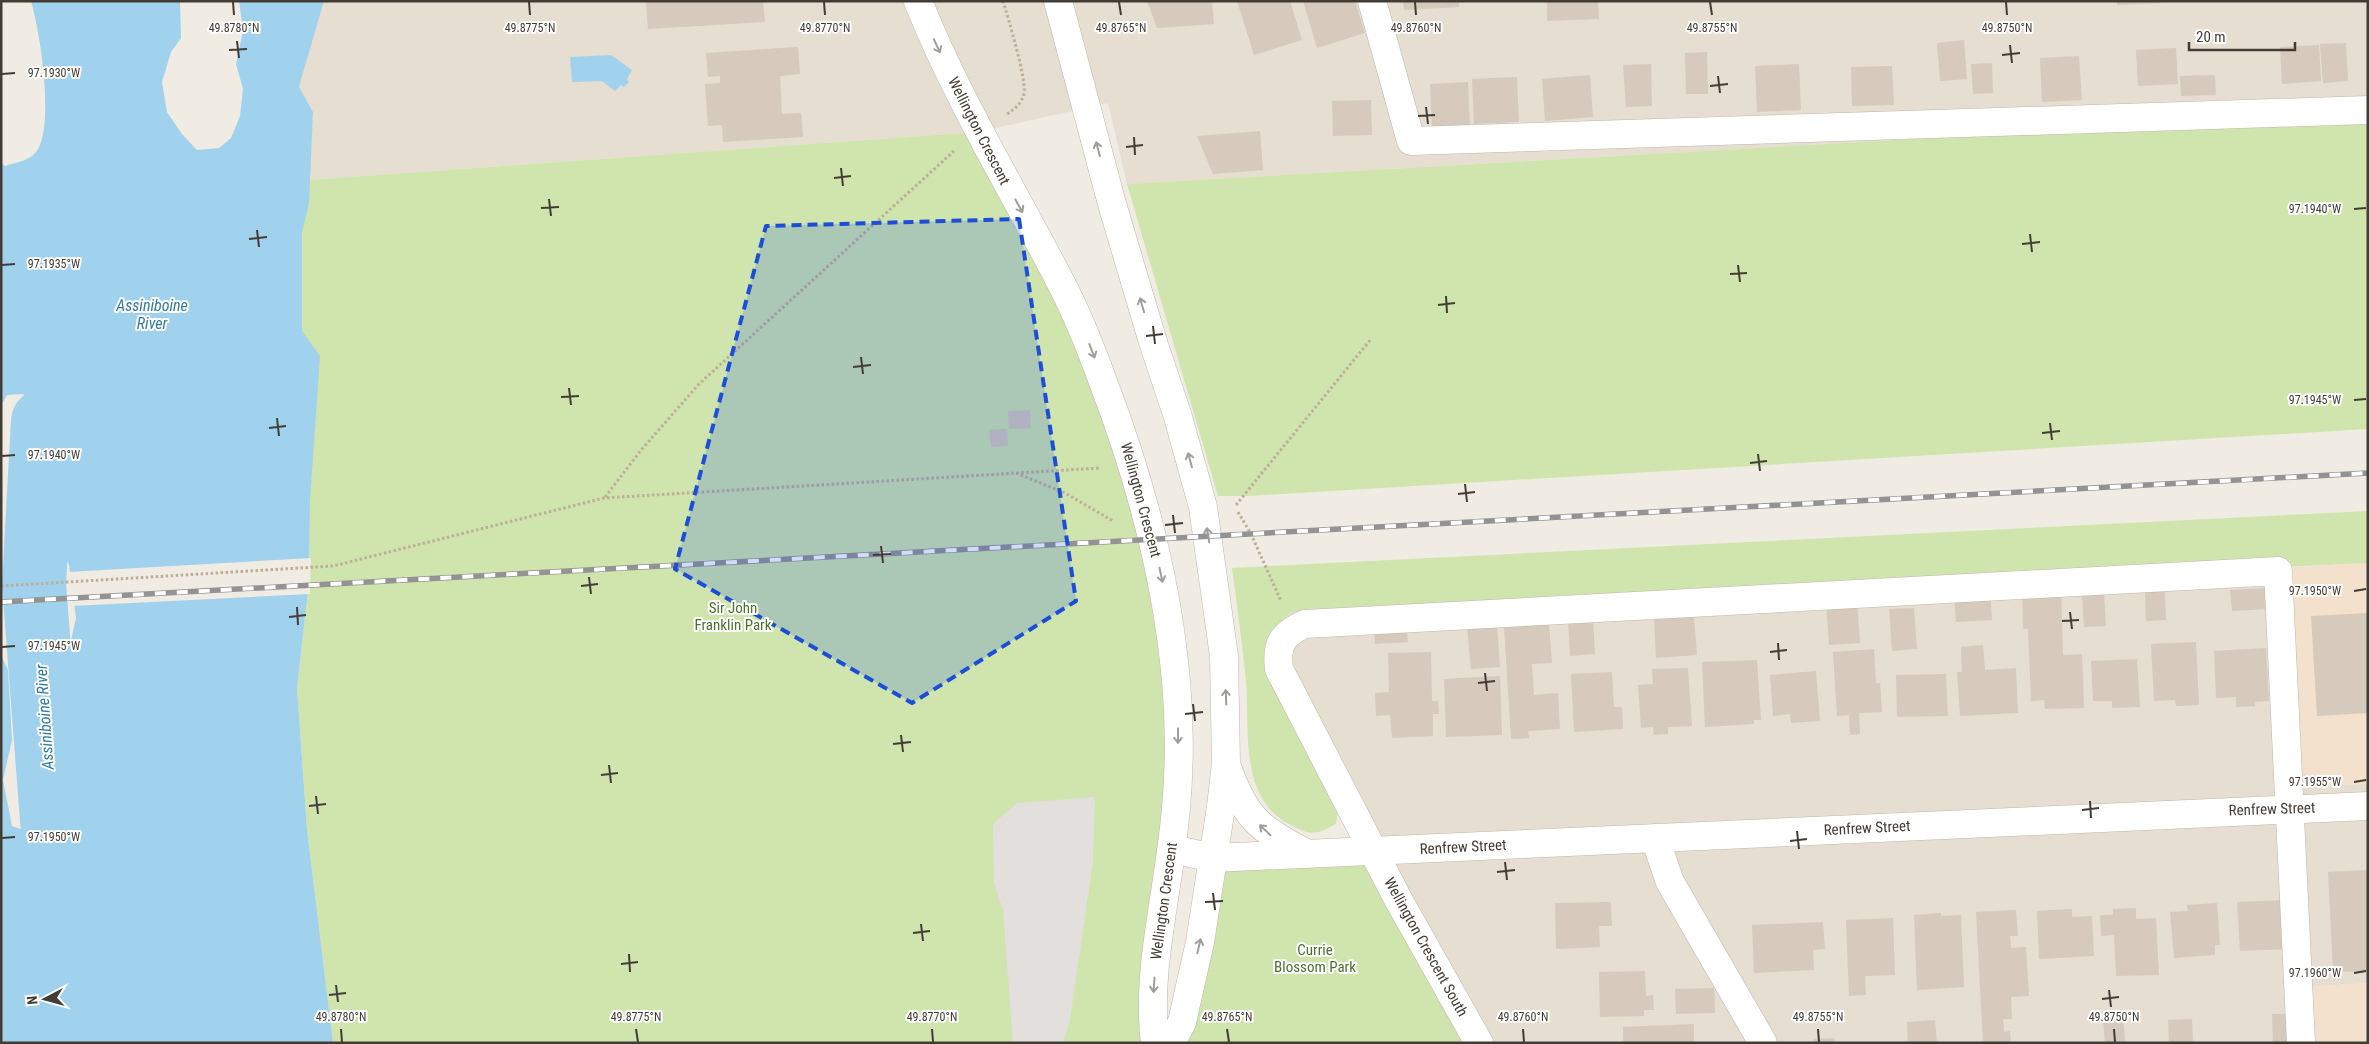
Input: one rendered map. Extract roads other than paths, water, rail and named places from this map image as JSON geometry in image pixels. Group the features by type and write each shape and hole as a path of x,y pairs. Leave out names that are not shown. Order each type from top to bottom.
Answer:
{"street":[{"name":"Wellington Crescent","path":"918,1 934,42 978,132 1061,282 1088,340 1132,460 1153,539 1162,580 1176,682 1178,736 1172,849 1156,953 1151,1015 1155,1043"},
{"path":"1058,1 1112,204 1153,342 1178,417 1203,508 1224,656 1226,763 1214,858 1200,942 1182,1022 1171,1043"},
{"path":"1372,1 1411,141 2368,110"},
{"name":"Wellington Crescent South","path":"1479,1043 1373,852 1279,669 1277,652 1283,638 1293,629 1305,624 1315,623 2278,570 2291,808"},
{"name":"Renfrew Street","path":"1226,763 1238,798 1255,820 1273,836 1307,854"},
{"name":"Renfrew Street","path":"1172,849 1214,858 2368,806"},
{"path":"2291,808 2302,1043"},
{"path":"1654,838 1670,882 1763,1043"}],"water":[{"name":"Assiniboine River","path":"31,1 180,1 181,38 171,52 162,82 167,112 182,134 197,150 219,148 231,138 240,116 243,89 236,64 243,31 239,1 324,1 299,87 313,112 309,204 302,233 302,331 320,356 310,501 309,582 297,688 307,829 333,1043 1,1043 1,655 8,670 12,740 3,780 12,826 29,832 43,821 57,774 64,737 62,681 76,618 69,565 35,503 30,403 23,394 7,395 1,406 1,163 5,166 19,162 28,159 35,153 43,136 45,118 44,76 35,15"},
{"path":"611,55 632,70 627,79 629,82 624,87 621,85 615,91 602,81 572,82 570,57"}],"waterway":[{"name":"Assiniboine River","path":"43,421 34,584 69,1043"}],"railway":[{"path":"1,602 2368,473"}],"park label":[{"name":"Sir John Franklin Park","path":"733,616"},
{"name":"Currie Blossom Park","path":"1315,958"}]}
